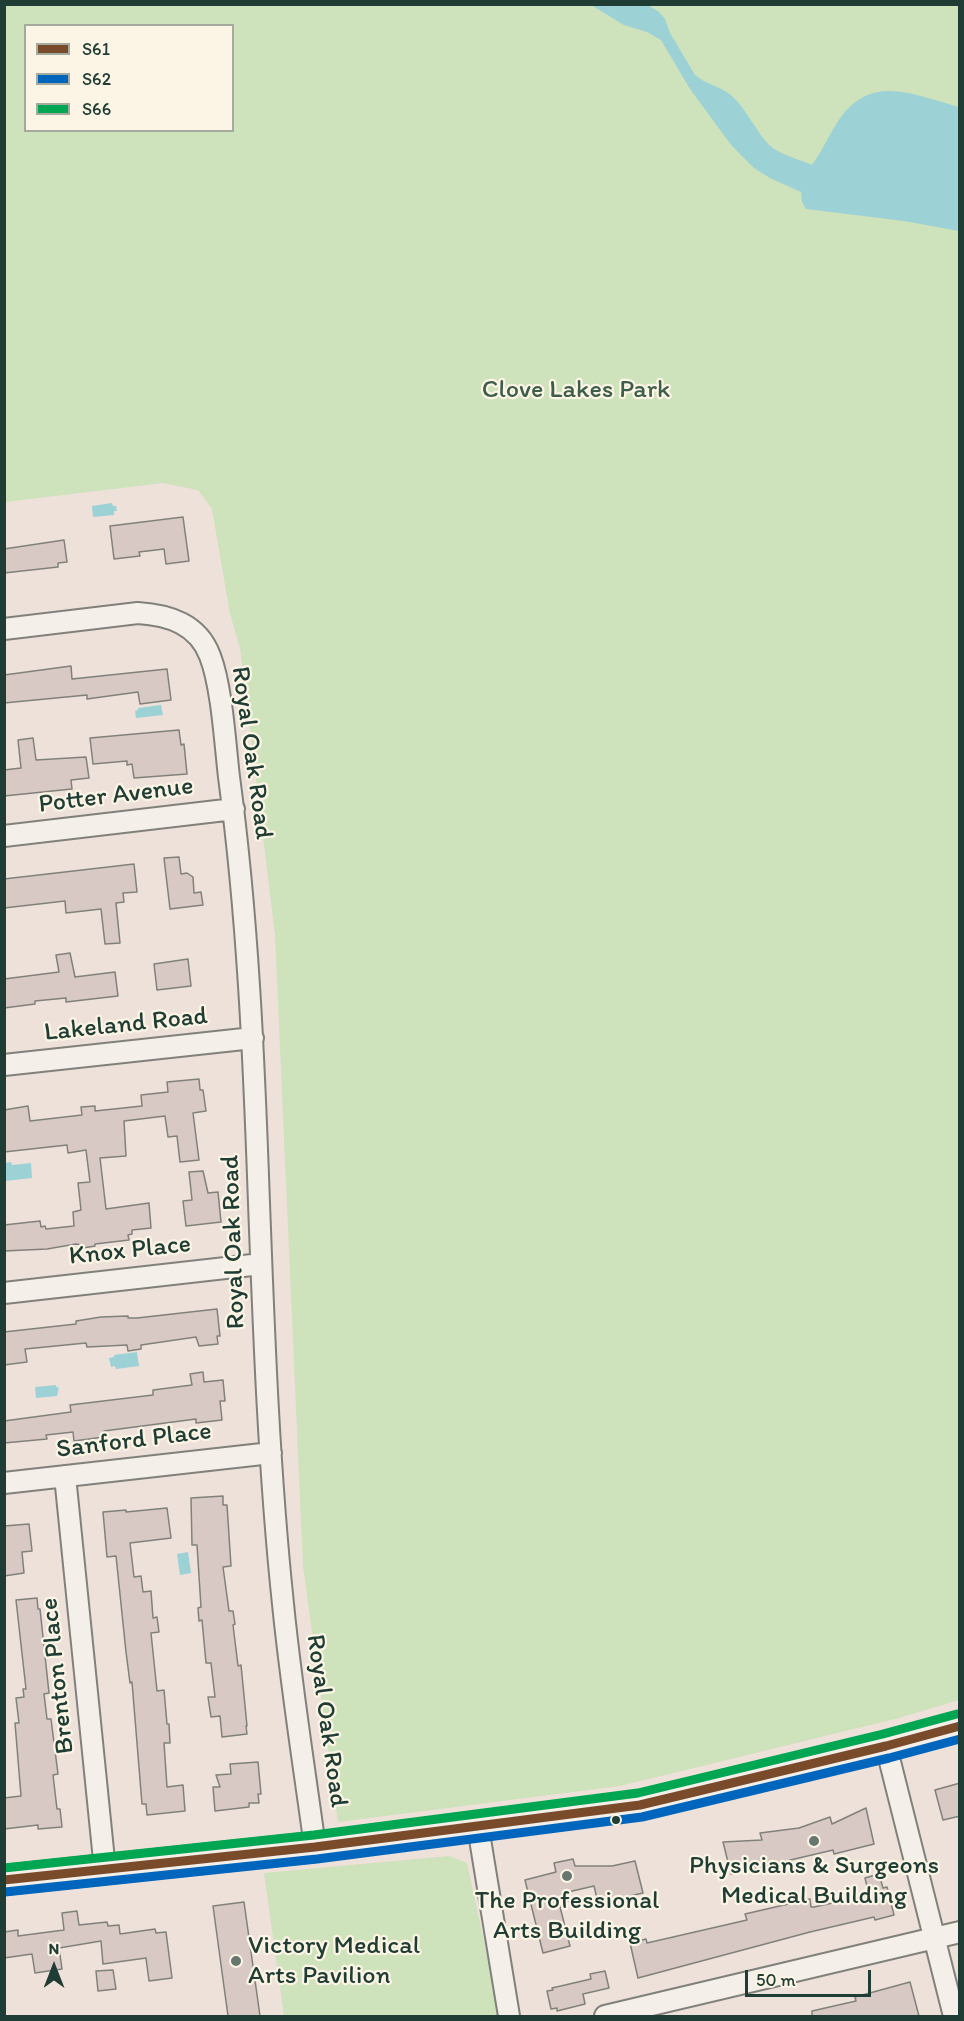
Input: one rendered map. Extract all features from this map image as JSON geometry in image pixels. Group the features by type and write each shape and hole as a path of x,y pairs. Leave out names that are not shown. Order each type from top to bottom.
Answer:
{"main road":[{"path":"4,1880 315,1847 640,1805 960,1726"}],"street":[{"name":"Royal Oak Road","path":"4,629 138,613 159,614 194,630 212,659 234,809 253,1038 261,1264 271,1453 283,1605 315,1847"},
{"name":"Potter Avenue","path":"4,836 234,809"},
{"name":"Lakeland Road","path":"4,1065 253,1038"},
{"name":"Knox Place","path":"4,1293 261,1264"},
{"name":"Sanford Place","path":"4,1484 271,1453"},
{"name":"Brenton Place","path":"65,1476 105,1870"},
{"path":"886,1746 954,2016"},
{"path":"478,1827 509,2016"},
{"path":"605,2016 960,1932"}],"green space":[{"name":"Clove Lakes Park","path":"4,5 959,5 959,1700 899,1718 620,1786 338,1822 303,1566 275,935 240,648 230,614 212,509 198,490 163,483 5,502"},
{"path":"449,1856 467,1863 500,2016 284,2016 264,1873"}],"water":[{"path":"591,5 648,5 659,12 695,75 732,96 769,145 784,154 812,165 841,117 854,103 867,95 896,91 959,107 959,231 904,221 806,209 802,202 801,192 754,168 732,146 690,89 661,40 647,32 624,25"},
{"path":"112,503 116,506 117,511 114,511 114,515 93,517 92,506"},
{"path":"161,705 163,715 136,718 135,711 138,708"},
{"path":"11,1162 12,1165 31,1163 32,1178 5,1181 5,1163"},
{"path":"137,1352 139,1366 116,1369 115,1366 111,1367 109,1358 114,1355"},
{"path":"56,1385 57,1388 59,1387 57,1396 36,1398 35,1387"},
{"path":"188,1552 191,1573 180,1575 177,1554"}],"building":[{"path":"183,517 189,561 166,564 164,549 139,552 140,556 114,559 110,526"},
{"path":"64,540 67,562 58,563 58,567 4,573 4,549"},
{"path":"71,666 72,679 167,669 171,700 140,704 138,692 87,699 87,695 4,703 4,675"},
{"path":"179,730 181,745 184,744 187,774 134,778 132,764 127,765 127,761 93,764 90,738"},
{"path":"33,738 36,760 86,757 89,778 71,780 72,789 4,796 4,770 21,768 18,740"},
{"path":"179,857 181,874 187,873 193,877 194,893 201,892 203,905 170,909 164,858"},
{"path":"134,864 137,892 123,893 124,902 116,903 120,943 105,944 101,909 66,913 65,901 4,908 4,879"},
{"path":"70,953 75,977 115,972 118,996 66,1002 66,998 35,1001 35,1004 4,1008 4,979 59,972 56,955"},
{"path":"188,959 191,986 157,990 154,964"},
{"path":"199,1079 206,1111 193,1113 199,1160 180,1162 177,1136 168,1137 165,1116 124,1121 126,1156 100,1158 106,1209 149,1203 151,1228 132,1230 132,1234 128,1235 129,1240 95,1244 95,1246 83,1248 82,1245 76,1244 47,1249 4,1251 4,1225 40,1221 41,1227 45,1226 46,1229 74,1226 73,1212 81,1210 78,1183 90,1182 86,1150 68,1153 67,1145 4,1152 4,1110 28,1106 30,1121 82,1115 81,1107 95,1106 95,1111 142,1106 141,1095 168,1092 167,1082"},
{"path":"203,1171 208,1193 218,1192 221,1222 186,1226 183,1201 192,1200 189,1172"},
{"path":"217,1309 220,1336 217,1336 218,1344 199,1346 196,1337 141,1345 141,1349 128,1351 127,1345 87,1347 86,1343 25,1349 27,1362 4,1365 4,1332 76,1324 76,1321 101,1317 137,1318"},
{"path":"203,1372 204,1382 223,1380 225,1401 220,1401 222,1420 196,1423 196,1419 104,1431 104,1437 74,1441 73,1432 46,1435 47,1439 4,1443 4,1421 71,1412 70,1405 153,1395 153,1390 192,1385 190,1374"},
{"path":"223,1496 223,1505 227,1505 231,1566 223,1567 229,1611 233,1611 235,1624 233,1625 238,1666 241,1665 247,1734 222,1737 220,1716 211,1717 208,1697 215,1697 211,1663 206,1663 202,1620 199,1621 198,1608 201,1607 197,1545 192,1545 191,1498"},
{"path":"167,1508 171,1538 130,1543 134,1577 141,1576 143,1592 151,1591 153,1618 157,1617 159,1632 151,1633 157,1691 164,1690 167,1724 169,1724 170,1743 164,1743 167,1787 183,1785 185,1811 147,1815 146,1804 142,1804 132,1682 130,1683 116,1556 107,1557 103,1512"},
{"path":"29,1524 32,1551 22,1552 24,1573 4,1576 4,1526"},
{"path":"37,1598 49,1693 44,1694 47,1719 51,1719 58,1774 53,1775 57,1809 60,1809 62,1827 38,1829 38,1825 4,1829 4,1798 21,1796 15,1723 19,1723 16,1698 24,1697 23,1689 26,1689 16,1600"},
{"path":"258,1762 261,1794 258,1794 259,1803 249,1803 249,1807 215,1811 213,1787 220,1787 216,1775 231,1774 230,1764"},
{"path":"960,1783 960,1816 943,1820 935,1790"},
{"name":"Physicians & Surgeons Medical Building","path":"866,1808 874,1844 834,1854 833,1850 731,1874 723,1842 762,1840 760,1833 799,1828 830,1817 832,1824"},
{"path":"573,1859 575,1866 612,1866 635,1861 643,1893 598,1903 594,1886 568,1892 570,1901 559,1903 570,1946 543,1953 525,1880 556,1872 554,1863"},
{"path":"879,1874 883,1888 887,1887 894,1915 875,1920 874,1917 810,1932 638,1978 630,1943 646,1939 647,1943 747,1920 745,1914 810,1899 811,1907 814,1907 869,1895 865,1878"},
{"name":"Victory Medical Arts Pavilion","path":"244,1902 260,2016 228,2016 213,1906"},
{"path":"77,1911 79,1925 107,1922 108,1926 119,1925 120,1934 155,1929 156,1933 166,1932 172,1978 149,1981 146,1958 103,1964 101,1941 59,1948 62,1969 35,1973 32,1954 4,1958 4,1932 18,1930 18,1936 64,1930 62,1913"},
{"path":"113,1970 116,1989 98,1991 96,1971"},
{"path":"605,1971 609,1988 583,1994 585,2004 557,2011 557,2008 551,2009 547,1991 591,1979 590,1974"},
{"path":"910,1982 919,2016 812,2016 812,2011 856,2001 855,1997"}],"transit line":[{"name":"S66","path":"4,1868 314,1835 638,1793 957,1714"},
{"name":"S61","path":"4,1880 315,1847 640,1805 960,1726"},
{"name":"S62","path":"5,1892 317,1859 642,1817 960,1739"}],"place":[{"name":"Physicians & Surgeons Medical Building","path":"814,1841"},
{"name":"The Professional Arts Building","path":"567,1876"},
{"name":"Victory Medical Arts Pavilion","path":"236,1961"}]}
